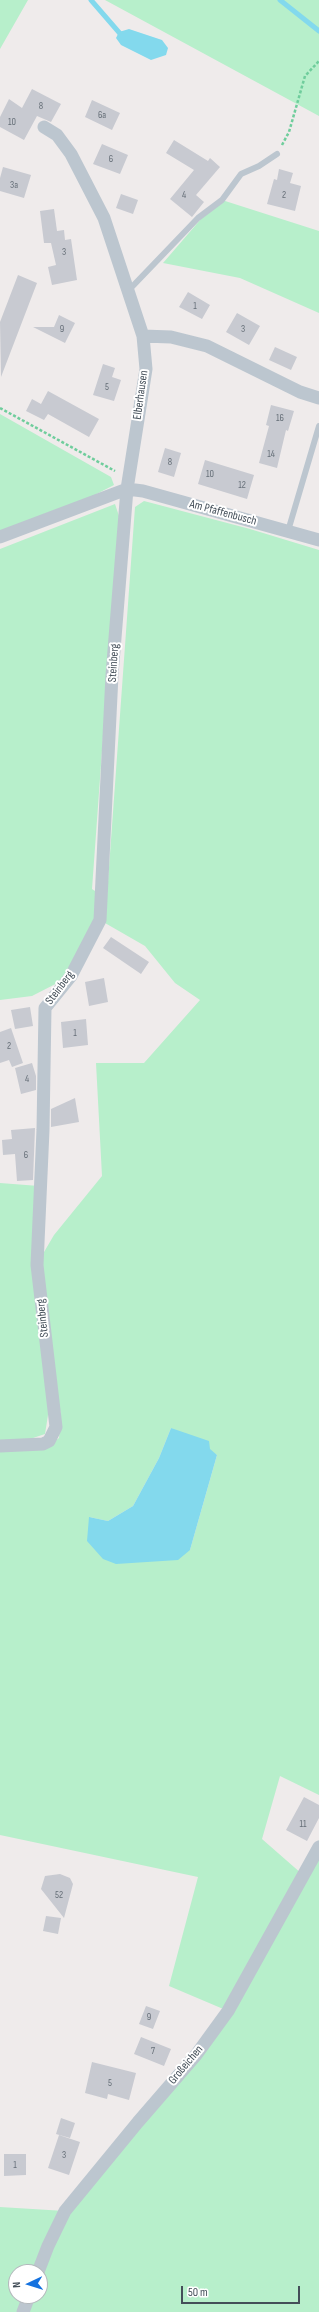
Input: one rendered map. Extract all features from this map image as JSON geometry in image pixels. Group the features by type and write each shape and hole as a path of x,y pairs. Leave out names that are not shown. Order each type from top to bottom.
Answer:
{"street":[{"name":"Elberhausen","path":"44,127 57,135 87,182 104,218 143,336 146,369 127,489"},
{"path":"143,336 171,337 207,346 274,380 319,398"},
{"path":"0,537 127,489"},
{"name":"Am Pfaffenbusch","path":"127,489 143,491 319,540"},
{"name":"Steinberg","path":"0,1446 43,1444 49,1441 56,1427 37,1265 43,1130 46,1008 71,976 100,920 112,675 127,489"},
{"name":"Großeichen","path":"42,2264 65,2211 138,2122 196,2055 228,2011 319,1847"}],"lane":[{"path":"128,290 198,218 222,200 241,174 259,166 277,154"},
{"path":"288,531 319,426"}],"path":[{"path":"277,154 289,132 305,76 319,61"},
{"path":"0,408 117,472 127,489"}],"green space":[{"path":"0,0 28,0 0,49"},
{"path":"105,0 319,0 319,116"},
{"path":"222,200 319,231 319,313 240,278 163,263 201,219"},
{"path":"0,414 111,477 114,485 83,501 0,533"},
{"path":"144,501 250,529 319,550 319,1795 280,1776 262,1839 302,1874 319,1840 319,2312 0,2312 0,2207 65,2211 228,2011 169,1986 198,1877 0,1835 0,1451 46,1448 59,1438 61,1414 49,1368 48,1415 45,1434 24,1441 0,1442 0,1183 39,1186 37,1264 54,1235 102,1176 96,1063 144,1063 200,1000 175,983 145,946 105,923 135,507","holes":["171,1428 217,1455 190,1550 89,1517 108,1521 133,1506 159,1458"]},
{"path":"115,504 119,516 92,889 101,895 100,920 71,976 32,996 0,1000 0,549"}],"water":[{"path":"129,29 162,40 168,48 166,55 151,60 121,45 116,38 119,32"},
{"path":"171,1428 209,1441 210,1449 217,1455 190,1550 178,1560 116,1564 103,1559 87,1541 89,1517 108,1521 133,1506 159,1458"}],"building":[{"path":"32,89 61,104 51,122 37,116 24,140 0,127 0,117 9,99 22,108"},
{"path":"92,100 120,113 112,130 85,117"},
{"path":"174,140 208,161 210,158 220,167 196,195 204,202 192,217 170,199 194,170 166,153"},
{"path":"102,144 128,155 120,174 93,164"},
{"path":"3,167 31,175 24,198 0,191 0,178"},
{"path":"279,169 293,173 290,183 301,186 295,211 267,204 274,179 277,180"},
{"path":"121,194 138,200 133,214 116,208"},
{"path":"54,209 57,231 64,230 65,240 71,239 77,280 52,285 48,267 56,265 51,243 44,243 40,211"},
{"path":"18,275 37,283 1,377 0,322"},
{"path":"188,292 210,305 202,319 179,307"},
{"path":"237,313 260,326 249,345 226,332"},
{"path":"59,315 75,323 65,343 33,327 54,327"},
{"path":"275,347 297,357 291,370 269,360"},
{"path":"103,364 115,368 112,377 121,380 114,401 93,395"},
{"path":"48,391 99,419 89,437 48,414 44,420 26,411 32,399 41,404"},
{"path":"271,405 294,411 288,431 286,430 277,468 259,463 269,426 266,425"},
{"path":"165,448 181,453 174,477 158,472"},
{"path":"205,460 254,475 247,499 198,484"},
{"path":"111,937 149,962 141,974 103,948"},
{"path":"104,978 108,1002 89,1006 85,982"},
{"path":"30,1007 33,1026 15,1029 11,1010"},
{"path":"86,1019 88,1045 63,1048 61,1022"},
{"path":"11,1028 23,1063 12,1067 9,1060 0,1063 0,1032"},
{"path":"32,1063 36,1076 36,1090 21,1094 15,1068"},
{"path":"75,1098 79,1122 51,1127 51,1109"},
{"path":"35,1128 33,1180 17,1181 15,1154 3,1155 2,1140 12,1139 11,1130"},
{"path":"304,1797 319,1805 319,1818 307,1841 286,1830"},
{"path":"60,1874 70,1878 73,1884 64,1918 41,1889 45,1876"},
{"path":"46,1916 61,1918 58,1934 43,1931"},
{"path":"146,2006 160,2011 153,2029 139,2024"},
{"path":"141,2037 171,2049 164,2066 134,2054"},
{"path":"92,2062 136,2073 129,2100 108,2094 107,2099 85,2093"},
{"path":"61,2118 75,2123 70,2138 56,2134"},
{"path":"59,2135 80,2142 69,2175 48,2168"},
{"path":"4,2154 26,2154 26,2175 4,2176"}],"waterway":[{"path":"91,0 123,37"},
{"path":"280,0 319,31"}]}
